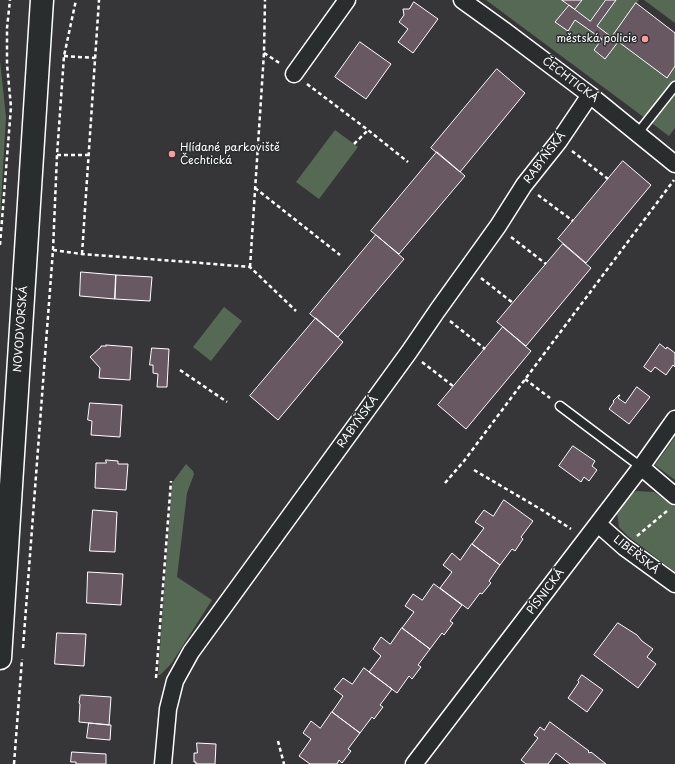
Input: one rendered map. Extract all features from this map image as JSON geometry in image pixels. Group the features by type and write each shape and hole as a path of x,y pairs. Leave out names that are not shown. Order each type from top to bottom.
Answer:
{"main road":[{"name":"NOVODVORSKÁ","path":"0,658 42,0"}],"street":[{"path":"294,74 347,0"},
{"name":"ČECHTICKÁ","path":"462,0 590,95 675,164"},
{"name":"RABYŇSKÁ","path":"163,764 168,709 175,681 191,652 409,352 498,226 524,185 559,141 590,95"},
{"name":"PÍSNICKÁ","path":"414,764 641,468 675,419"},
{"path":"641,468 675,496"},
{"name":"LIBEŘSKÁ","path":"598,524 624,547 675,584"}],"lane":[{"path":"637,134 675,86"},
{"path":"560,406 641,468"}],"path":[{"path":"0,245 11,107 7,64 7,28 10,0"},
{"path":"14,764 53,250 57,155 64,56 76,0"},
{"path":"82,254 99,0"},
{"path":"250,267 266,0"},
{"path":"264,52 408,162"},
{"path":"64,56 95,58"},
{"path":"354,144 368,130"},
{"path":"559,141 608,179"},
{"path":"57,155 89,155"},
{"path":"445,483 464,461 675,179"},
{"path":"524,185 573,221"},
{"path":"255,188 340,255"},
{"path":"498,226 546,264"},
{"path":"53,250 82,254 250,267 296,312"},
{"path":"468,268 513,303"},
{"path":"437,311 485,349"},
{"path":"409,352 454,386"},
{"path":"180,370 227,402"},
{"path":"525,379 560,406"},
{"path":"474,470 542,510 586,540"},
{"path":"156,684 171,481"},
{"path":"624,547 667,511"},
{"path":"278,741 284,764"}],"green space":[{"path":"486,0 562,0 568,5 555,22 567,30 575,20 602,39 594,50 605,58 618,41 669,74 675,66 675,128 669,136"},
{"path":"581,0 605,0 590,21 575,9"},
{"path":"616,0 639,0 612,37 596,26"},
{"path":"644,0 675,0 675,23"},
{"path":"0,61 6,117 0,219"},
{"path":"335,130 358,147 319,199 296,182"},
{"path":"224,307 242,321 211,361 193,347"},
{"path":"675,437 675,480 655,465"},
{"path":"186,464 194,474 187,493 177,577 212,600 171,664 160,675 158,675 172,483"},
{"path":"636,491 654,492 675,507 675,572 629,537 619,527 617,513 625,499"}],"building":[{"path":"562,0 582,0 575,9"},
{"path":"606,0 616,0 597,26 618,42 605,59 594,50 602,39 575,20 568,31 555,22 569,5 590,21"},
{"path":"414,2 438,19 413,53 398,42 408,29 399,22 404,15 403,9 409,9"},
{"name":"městská policie","path":"636,3 675,33 675,66 667,78 612,37"},
{"path":"360,42 391,64 366,99 335,77"},
{"path":"497,69 525,93 460,172 431,148"},
{"path":"437,152 465,176 399,254 371,231"},
{"path":"623,161 651,185 586,263 558,239"},
{"path":"376,235 404,259 338,337 310,314"},
{"path":"563,244 591,268 526,346 497,322"},
{"path":"81,272 116,275 115,299 80,296"},
{"path":"116,275 152,277 150,301 115,299"},
{"path":"316,318 343,342 278,420 250,396"},
{"path":"503,327 531,351 466,429 438,405"},
{"path":"660,344 666,349 667,347 675,353 675,367 673,365 666,375 655,367 651,372 644,367"},
{"path":"101,346 132,347 130,380 99,378 100,368 90,357"},
{"path":"152,348 169,349 167,387 157,387 158,374 153,373 153,365 150,365"},
{"path":"637,387 650,397 629,424 609,409 614,402 613,401 619,395 618,398 625,403"},
{"path":"90,403 122,405 120,437 91,435 92,421 88,420"},
{"path":"573,446 595,461 592,466 597,470 589,481 584,477 581,482 559,466"},
{"path":"106,460 118,461 118,464 128,464 126,490 95,488 96,463 106,463"},
{"path":"504,500 533,521 521,537 523,539 515,551 512,549 500,565 472,544 484,528 475,522 484,510 493,516"},
{"path":"93,510 117,512 115,552 90,551"},
{"path":"472,544 500,565 489,581 491,583 482,594 480,593 468,609 440,588 452,572 443,565 452,553 460,560"},
{"path":"88,572 123,574 121,605 87,603"},
{"path":"434,584 462,605 450,621 453,623 444,635 442,633 430,649 402,628 414,612 405,606 413,594 422,600"},
{"path":"618,623 637,635 642,641 653,649 647,657 656,664 638,688 594,655"},
{"path":"402,628 430,649 418,665 421,667 412,679 409,676 397,693 369,672 381,656 373,649 381,637 390,644"},
{"path":"57,633 86,634 84,666 55,664"},
{"path":"364,668 392,689 380,705 383,707 374,719 372,717 360,733 332,712 343,696 334,689 343,678 352,684"},
{"path":"582,675 603,690 587,712 568,698"},
{"path":"81,695 111,697 109,725 79,722 79,703"},
{"path":"332,712 360,733 348,749 351,751 342,763 339,760 337,764 310,764 299,756 311,739 303,733 311,721 320,728"},
{"path":"550,722 606,764 570,764 556,753 548,764 526,764 521,760 538,738 534,735 540,727 544,730"},
{"path":"89,723 111,725 110,740 87,738"},
{"path":"197,743 216,744 215,764 196,764 196,762 194,762 194,753 197,753"},
{"path":"72,752 106,754 106,764 76,764 76,762 71,762"}],"place":[{"name":"městská policie","path":"645,39"},
{"name":"Hlídané parkoviště Čechtická","path":"172,154"}]}
